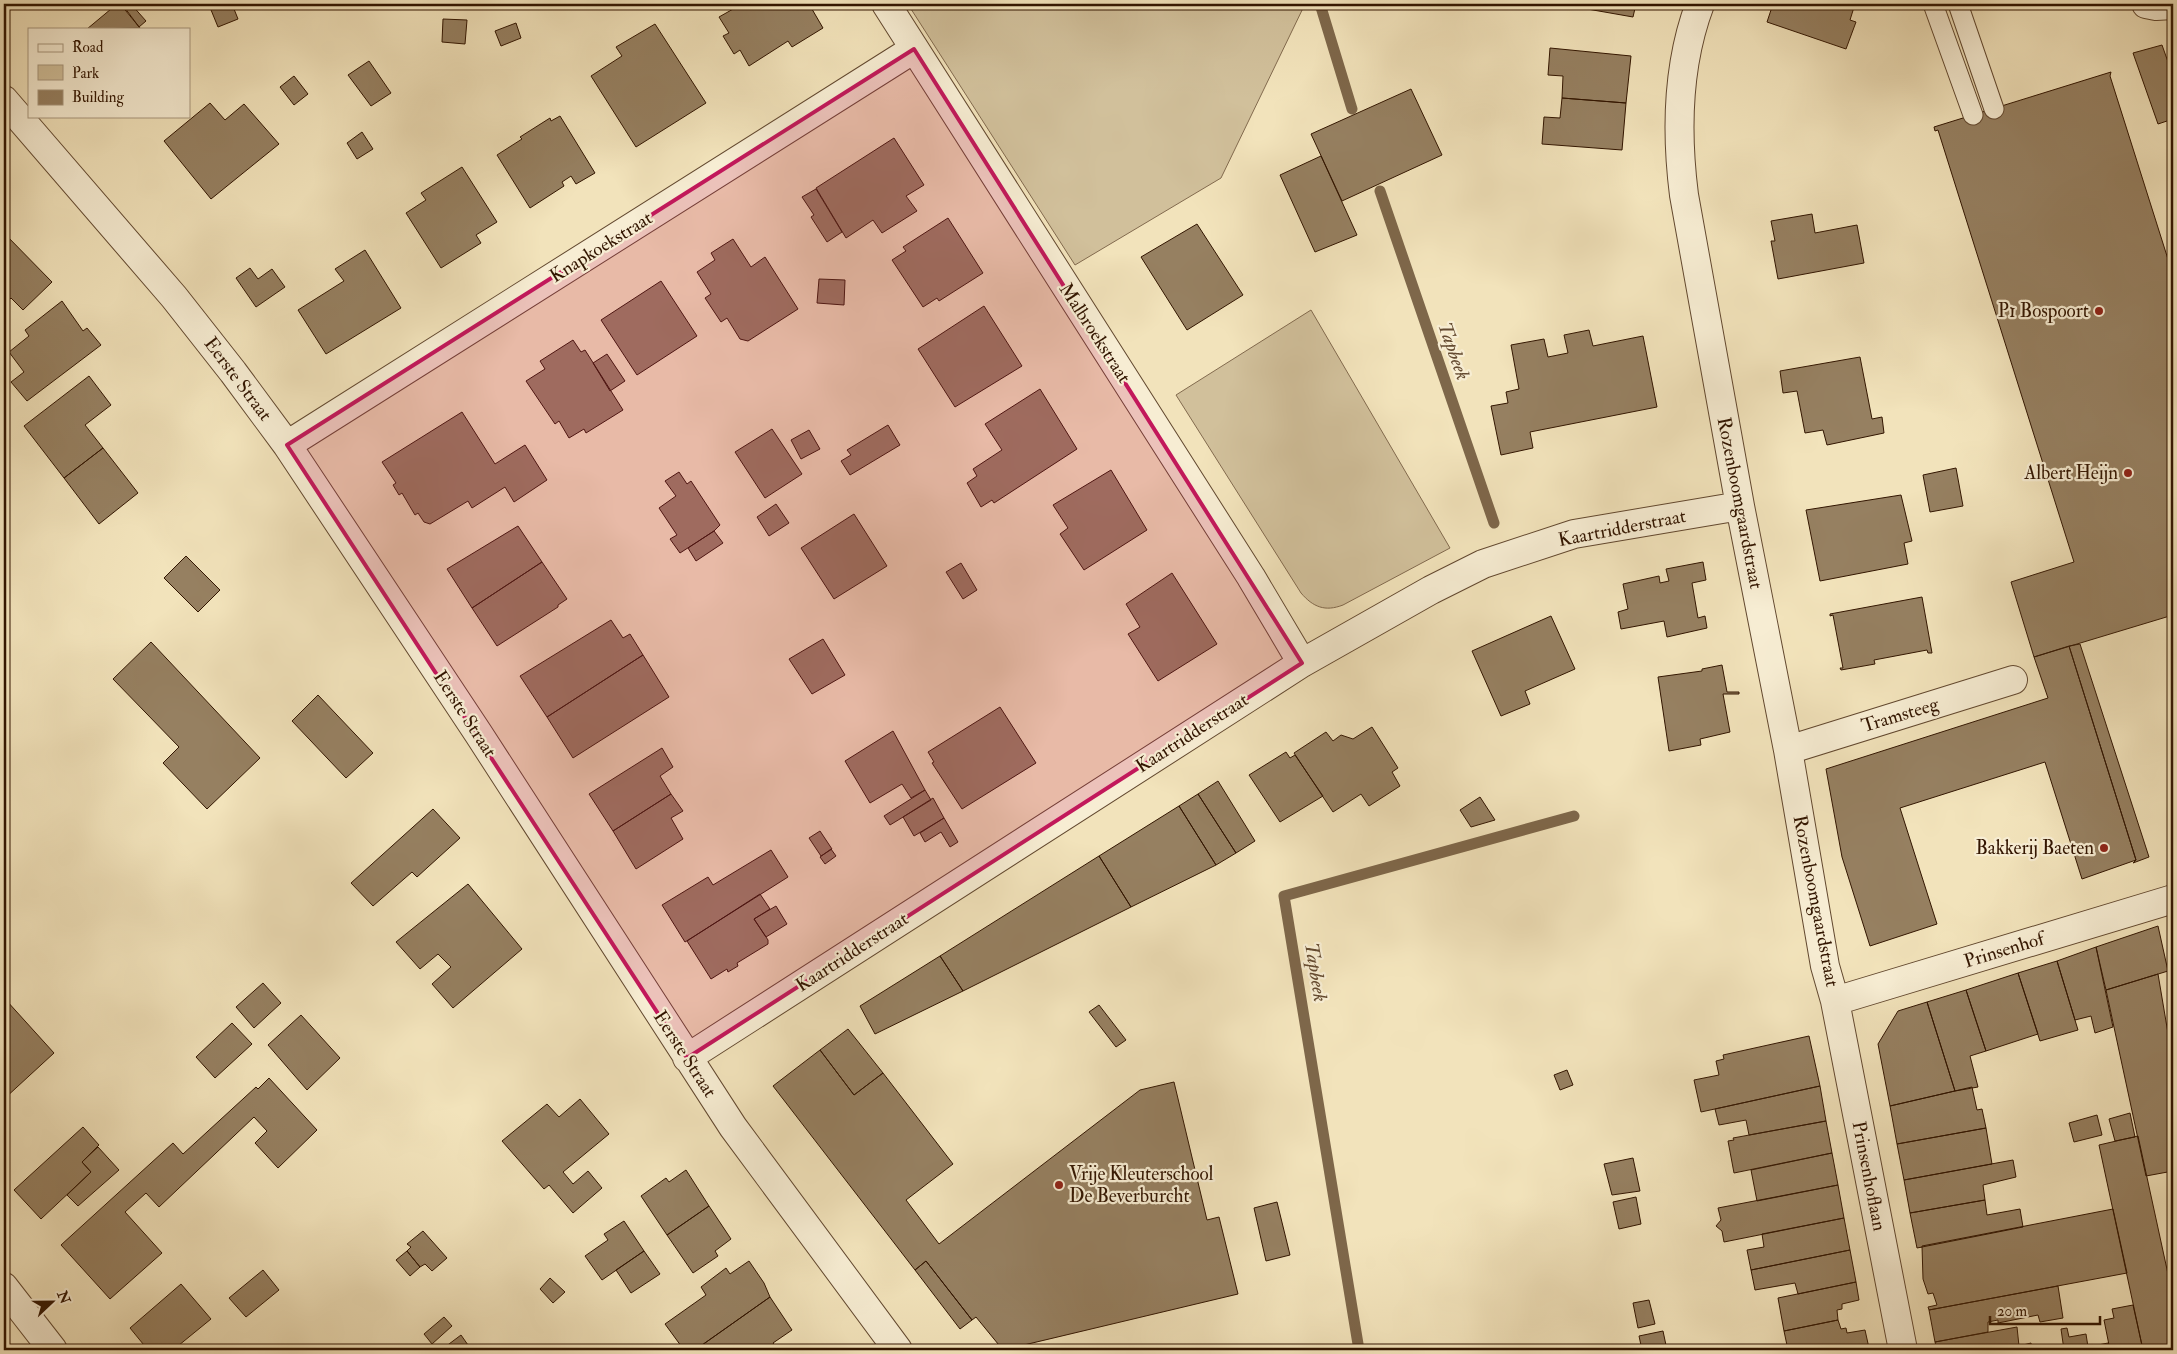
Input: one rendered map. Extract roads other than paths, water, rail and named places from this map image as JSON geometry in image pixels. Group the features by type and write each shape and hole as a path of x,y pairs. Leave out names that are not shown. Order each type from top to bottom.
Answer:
{"street":[{"name":"Malbroekstraat","path":"886,4 1251,577 1302,663"},
{"name":"Rozenboomgaardstraat","path":"1700,4 1688,44 1682,82 1679,131 1684,195 1740,506 1788,750 1825,966 1835,1001"},
{"path":"2146,4 2156,6 2173,5"},
{"name":"Knapkoekstraat","path":"287,445 914,49"},
{"name":"Eerste Straat","path":"4,100 174,297 287,445 478,734 687,1058 765,1172 898,1350"},
{"name":"Kaartridderstraat","path":"687,1058 1302,663 1431,590 1483,564 1574,534 1740,506"},
{"name":"Tramsteeg","path":"1788,750 2012,680"},
{"name":"Prinsenhof","path":"1835,1001 2173,899"},
{"name":"Prinsenhoflaan","path":"1835,1001 1903,1350"},
{"path":"4,1287 53,1350"}],"lane":[{"path":"1934,4 1973,115"},
{"path":"1958,4 1994,109"}],"waterway":[{"name":"Tapbeek","path":"1320,4 1352,109"},
{"name":"Tapbeek","path":"1380,191 1494,523"},
{"name":"Tapbeek","path":"1359,1350 1284,896 1574,816"}],"place":[{"name":"P1 Bospoort","path":"2099,311"},
{"name":"Albert Heijn","path":"2128,473"},
{"name":"Bakkerij Baeten","path":"2104,848"},
{"name":"Vrije Kleuterschool De Beverburcht","path":"1059,1185"}]}
